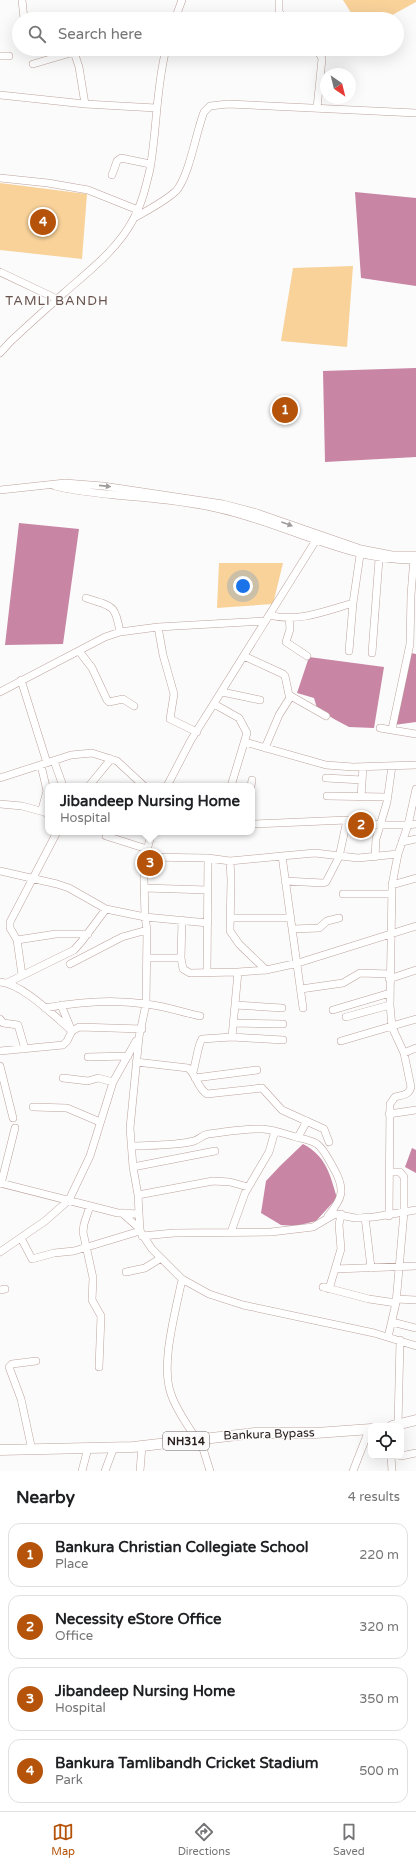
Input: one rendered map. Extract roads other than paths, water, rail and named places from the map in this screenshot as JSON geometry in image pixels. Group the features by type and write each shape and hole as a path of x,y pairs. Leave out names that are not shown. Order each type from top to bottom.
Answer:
{"highway":[{"path":"404,1423 416,1420"},
{"name":"Bankura Bypass","path":"0,1450 142,1446 255,1433 316,1433 368,1430"}],"street":[{"path":"22,0 23,12"},
{"path":"178,12 182,0"},
{"path":"279,0 280,12"},
{"path":"0,56 8,56"},
{"path":"32,64 58,56"},
{"path":"76,56 79,67 85,104"},
{"path":"0,353 100,261 134,218 142,200 150,164 156,108 164,56"},
{"path":"317,108 322,59 321,56"},
{"path":"0,95 85,104 156,108"},
{"path":"134,218 164,200 177,190 185,174 204,112 210,106 228,104 416,113"},
{"path":"112,175 117,161 121,158 150,164"},
{"path":"0,178 48,183 88,190 138,210"},
{"path":"0,272 57,299"},
{"path":"0,490 53,486 65,489 206,506 251,517 360,555 380,558 415,558"},
{"path":"317,539 376,553 415,558"},
{"path":"169,783 214,704 317,539"},
{"path":"348,651 360,555"},
{"path":"372,652 380,558"},
{"path":"392,729 413,644 415,558"},
{"path":"86,598 112,607 117,614 120,632"},
{"path":"0,692 105,637 120,632 158,627 308,616 353,603"},
{"path":"289,618 290,629 286,642 307,656"},
{"path":"158,627 163,654 174,694 170,719 197,732"},
{"path":"79,651 92,668 107,700 109,702 123,699 134,706"},
{"path":"244,656 283,674 285,676 287,692 291,696 326,716"},
{"path":"21,680 48,763 61,783"},
{"path":"222,692 260,700"},
{"path":"265,748 279,715 291,696"},
{"path":"214,704 239,718 246,731 245,742 232,783"},
{"path":"380,728 416,734"},
{"path":"245,742 326,766 363,767 416,765"},
{"path":"0,778 81,753 92,753 111,759 126,768 141,783"},
{"path":"91,783 111,759"},
{"path":"47,783 48,763"},
{"path":"375,857 376,839 387,797 392,766"},
{"path":"361,796 363,767"},
{"path":"326,778 362,780"},
{"path":"389,1216 389,1114 392,1100 395,1096 406,1095 411,1087 404,1053 392,1027 389,977 392,885 398,854 408,826 416,789"},
{"path":"327,796 387,797"},
{"path":"45,797 42,807 45,812"},
{"path":"0,804 22,806 45,814"},
{"path":"255,824 348,820 380,825 408,826 416,824"},
{"path":"286,881 323,883 329,878 339,857 348,820"},
{"path":"22,975 17,940 10,928 10,922 55,835"},
{"path":"0,1252 46,1221 69,1200 90,1156 113,1082 139,1037 142,1029 146,1004 148,958 144,888 146,853 151,835"},
{"path":"106,836 146,853 230,861 315,853 349,858 398,854"},
{"path":"402,842 416,839"},
{"path":"282,856 298,963 303,1008"},
{"path":"207,972 208,858"},
{"path":"230,861 230,918 232,936 266,970"},
{"path":"0,871 69,888 106,909 145,917 208,923"},
{"path":"392,885 416,880"},
{"path":"144,888 208,890"},
{"path":"343,894 392,894"},
{"path":"3,983 69,954 79,946 106,909"},
{"path":"230,918 291,918"},
{"path":"293,929 319,928 327,921 339,918"},
{"path":"182,920 181,958 183,969 190,973 266,970 298,963 416,926"},
{"path":"70,964 122,937 147,930"},
{"path":"17,940 56,934 88,934"},
{"path":"148,958 181,958"},
{"path":"301,989 343,983 364,973 389,977 416,970"},
{"path":"232,1037 238,972"},
{"path":"3,983 24,993 45,1008 72,1031"},
{"path":"333,1010 390,993"},
{"path":"45,1008 61,1005 106,1002 146,1004 200,1016"},
{"path":"61,1005 72,1031"},
{"path":"235,1005 282,1008"},
{"path":"346,1017 390,1005"},
{"path":"341,1041 416,1019"},
{"path":"0,1020 2,1022 18,1025 25,1049"},
{"path":"233,1023 283,1024"},
{"path":"0,1051 63,1045 67,1041 72,1031 79,1027 142,1029"},
{"path":"139,1037 130,1121 133,1167 138,1195 141,1232"},
{"path":"194,1075 200,1041 202,1039 232,1037 283,1040"},
{"path":"404,1053 416,1048"},
{"path":"88,1057 128,1056"},
{"path":"136,1062 184,1067 194,1075 200,1088 207,1094 262,1088 282,1110 324,1129 329,1142"},
{"path":"0,1066 13,1118"},
{"path":"194,1075 257,1070"},
{"path":"63,1078 88,1081 98,1078 113,1082"},
{"path":"33,1107 67,1108 100,1122"},
{"path":"389,1114 416,1110"},
{"path":"298,1137 307,1121"},
{"path":"15,1128 1,1184 121,1213 139,1214"},
{"path":"21,1238 32,1259 87,1247 141,1232 260,1233 306,1228 320,1223 327,1217 339,1203 341,1197 342,1192 338,1177 316,1144 298,1137 275,1131 262,1129 208,1134 193,1141 131,1146"},
{"path":"231,1232 248,1187 269,1152 275,1131"},
{"path":"133,1167 215,1150"},
{"path":"388,1337 396,1301 404,1212 404,1177 400,1172 389,1172"},
{"path":"138,1195 213,1182 230,1182 248,1187"},
{"path":"90,1206 83,1229 93,1278 92,1300 101,1316 99,1368"},
{"path":"327,1217 335,1214 355,1218 389,1216 416,1210"},
{"path":"121,1213 141,1232 147,1243 182,1279 208,1294 231,1302 388,1337 416,1346"},
{"path":"341,1214 338,1226 341,1249 335,1269 326,1288 368,1299 396,1301 416,1300"},
{"path":"365,1217 371,1268"},
{"path":"126,1272 145,1268 161,1258"},
{"path":"335,1269 416,1266"},
{"path":"182,1279 169,1353 168,1382 171,1395 198,1439 210,1471"},
{"path":"392,1322 416,1328"},
{"path":"395,1423 400,1340"},
{"path":"32,1450 20,1399 9,1367 12,1364 36,1361"},
{"path":"353,1471 368,1435"},
{"path":"140,1471 142,1446"},
{"path":"105,1471 114,1447"},
{"path":"82,1471 88,1448"},
{"path":"404,1455 416,1453"},
{"path":"392,1471 395,1459"}],"place":[{"name":"Bankura Tamlibandh Cricket Stadium","path":"43,222"},
{"name":"Bankura Christian Collegiate School","path":"285,410"},
{"name":"Necessity eStore Office","path":"361,825"},
{"name":"Jibandeep Nursing Home","path":"150,863"}],"district":[{"name":"TAMLI BANDH","path":"57,300"}]}
